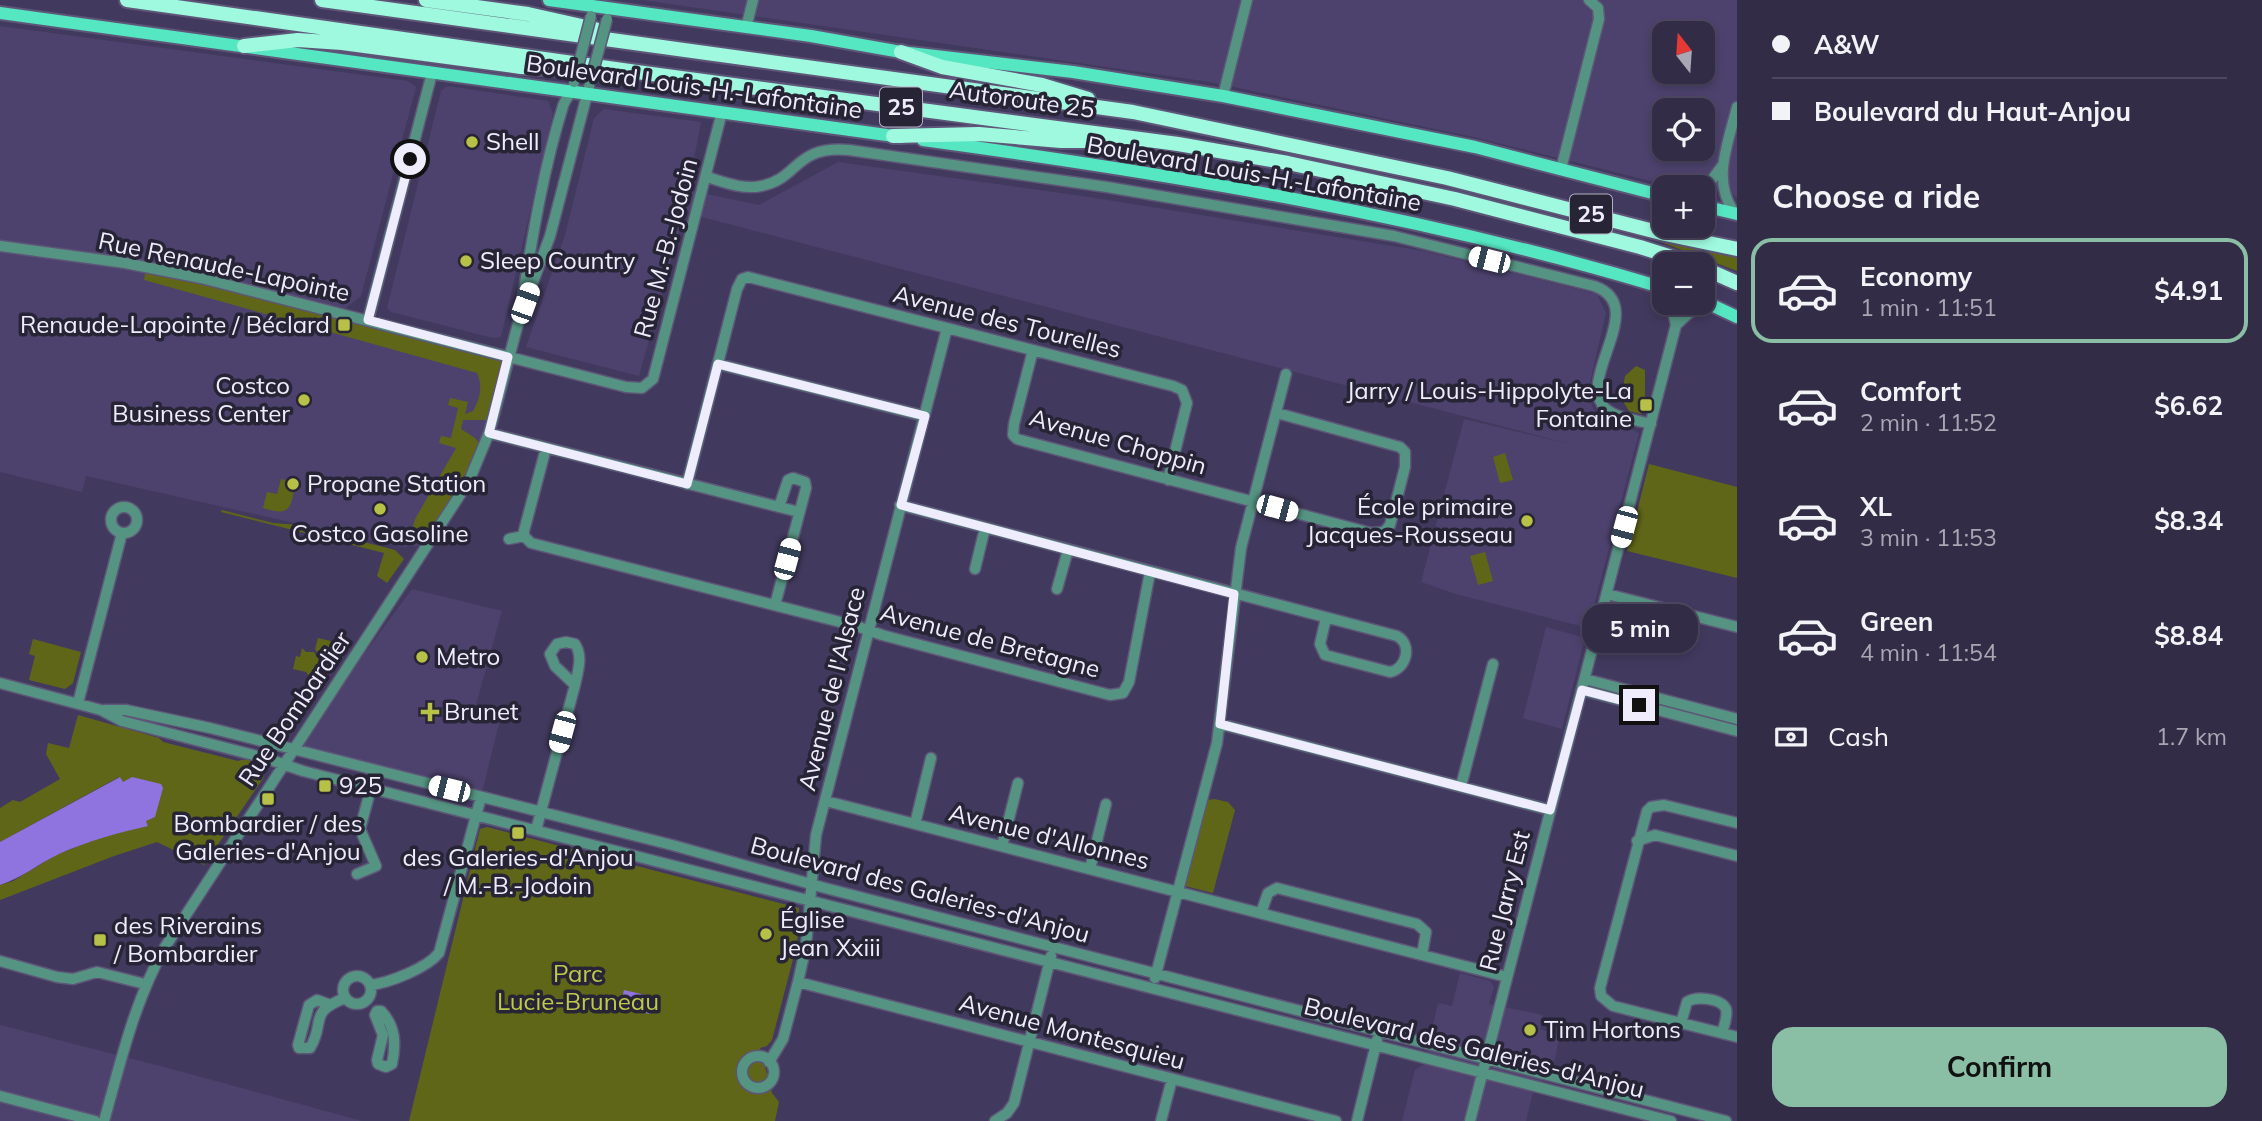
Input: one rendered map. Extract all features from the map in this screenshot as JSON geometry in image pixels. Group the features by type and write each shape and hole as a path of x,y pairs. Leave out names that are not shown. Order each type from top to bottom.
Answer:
{"highway":[{"name":"Autoroute 25","path":"127,0 644,73 1158,140 1288,163 1455,199 1654,252"},
{"name":"Autoroute 25","path":"322,0 1133,112 1437,176 1652,231"},
{"path":"426,0 528,14 696,51"},
{"path":"244,46 299,40 521,67 644,73"},
{"path":"901,52 942,66 1042,85 1133,112"},
{"path":"893,136 979,134 1061,141 1158,140"},
{"name":"Autoroute 25","path":"1684,238 1737,249"},
{"path":"1706,238 1737,241"},
{"path":"1715,273 1737,283"}],"main road":[{"path":"549,0 1223,96 1385,127 1652,193"},
{"name":"Boulevard Louis-H.-Lafontaine","path":"0,13 432,73 589,89 722,112 1156,175 1357,211 1479,239 1652,285"},
{"path":"1715,209 1736,214"},
{"path":"1715,306 1737,317"}],"street":[{"path":"746,27 753,0"},
{"path":"1223,96 1247,0"},
{"path":"1561,169 1599,19 1598,8 1589,0"},
{"name":"Rue Bombardier","path":"519,320 531,246 554,141 564,102 573,87 593,7"},
{"name":"Rue Bombardier","path":"104,1121 128,1033 145,984 176,928 462,493 489,433 519,320 550,236 610,9"},
{"path":"368,320 432,73"},
{"path":"1736,214 1724,196 1722,166 1737,107"},
{"name":"Rue M.-B.-Jodoin","path":"642,388 653,379 722,112"},
{"name":"Boulevard Louis-H.-Lafontaine","path":"706,177 759,187 780,177 814,152 849,150 1107,187 1394,236 1581,283 1603,290 1615,306 1615,321 1598,389 1604,407 1619,415 1651,424"},
{"path":"1715,175 1722,166"},
{"name":"Rue Renaude-Lapointe","path":"0,246 168,271 626,387 642,388"},
{"name":"Avenue des Tourelles","path":"718,364 737,289 742,279 748,277 1174,386 1186,396 1186,410 1168,480"},
{"name":"Rue Jarry Est","path":"1470,1121 1651,424 1676,325 1674,315"},
{"path":"1676,325 1687,315"},
{"name":"Avenue de l'Alsace","path":"769,1062 783,1039 798,982 806,947 816,835 947,328"},
{"name":"Avenue Choppin","path":"1033,350 1014,424 1013,435 1017,439 1371,533 1384,532 1391,520 1406,460 1400,447 1277,413"},
{"path":"687,484 718,364 925,416"},
{"path":"1153,987 1220,724 1234,594 1244,533 1286,374"},
{"path":"489,433 799,512"},
{"path":"509,539 524,536 546,448"},
{"path":"775,605 807,485 805,482 793,478 786,482 779,507"},
{"path":"901,505 1400,637 1406,647 1403,664 1390,672 1329,658 1320,644 1326,618"},
{"path":"975,569 985,528"},
{"path":"78,703 122,533"},
{"name":"Avenue de Bretagne","path":"524,536 531,543 1116,695 1123,693 1129,682 1150,572"},
{"path":"1057,589 1068,550"},
{"path":"1606,594 1737,628"},
{"path":"1461,786 1493,664"},
{"path":"1585,679 1737,719"},
{"name":"Boulevard des Galeries-d'Anjou","path":"0,683 101,709 126,710 209,728 672,845 1726,1121"},
{"path":"536,830 575,685"},
{"path":"1582,690 1737,731"},
{"name":"Boulevard des Galeries-d'Anjou","path":"101,709 122,721 371,788 1671,1121"},
{"path":"1220,724 1550,810"},
{"path":"915,824 931,758"},
{"path":"1002,846 1018,783"},
{"path":"357,874 376,866 360,829 371,788"},
{"path":"370,985 380,984 425,965 439,953 481,797"},
{"name":"Avenue d'Allonnes","path":"825,801 1507,977"},
{"path":"1090,869 1106,804"},
{"path":"1737,823 1657,805 1651,807 1644,816 1601,979 1601,996 1613,1006 1737,1037"},
{"path":"1637,841 1655,835 1737,856"},
{"path":"667,864 672,845"},
{"path":"1261,913 1268,892 1277,888 1417,924 1426,932 1422,955"},
{"path":"995,1121 1007,1113 1014,1103 1054,947"},
{"path":"0,961 65,978 78,978 97,972 145,984"},
{"path":"351,978 363,978 370,985 370,995 366,1001 355,1004 345,998 344,985 351,978"},
{"name":"Avenue Montesquieu","path":"798,982 1336,1121"},
{"path":"1681,1023 1687,1002 1697,997 1722,1004 1725,1008 1727,1013 1722,1033"},
{"path":"328,1004 317,1000 309,1005 299,1048 305,1049 313,1044 319,1017 328,1004 345,998"},
{"path":"366,1001 377,1012 381,1011 385,1015 393,1030 395,1048 391,1064 386,1067 378,1064 377,1060 383,1035 375,1015 377,1012"},
{"path":"1357,1121 1379,1031"},
{"path":"1161,1121 1172,1079"},
{"path":"0,1096 95,1121"}],"shaded area":[{"path":"642,0 1737,0 1737,198 1733,194 1715,189 1715,175 1652,175 1652,181 1473,137 1210,82"},
{"path":"0,26 408,81 416,87 361,296 340,313 508,357 489,433 428,545 401,547 86,476 82,492 0,472"},
{"path":"447,86 548,101 553,113 501,337 493,338 391,312 387,308 441,91"},
{"path":"604,109 701,122 688,190 759,205 838,162 1089,197 1424,251 1597,294 1606,313 1587,395 1594,410 1639,433 1588,628 1456,594 1421,582 1464,419 1574,445 702,217 685,210 639,376 526,347 565,235 594,118"},
{"path":"412,589 502,611 474,712 500,719 481,797 293,750"},
{"path":"1546,627 1585,638 1562,729 1523,718"},
{"path":"120,777 123,782 132,777 161,784 163,788 155,817 146,821 148,826 70,849 0,885 0,842"},
{"path":"1460,973 1490,981 1494,987 1489,1004 1543,1015 1540,1029 1560,1035 1553,1068 1533,1092 1526,1121 1402,1121 1415,1070 1424,1064 1438,1003 1452,1006"},
{"path":"624,990 654,997 649,1014 620,1006"},
{"path":"0,1025 164,1067 362,1121 0,1121"}],"green space":[{"path":"1658,239 1712,252 1687,252"},
{"path":"1715,253 1737,258 1737,271 1715,263"},
{"path":"146,267 508,357 493,420 463,420 461,429 475,438 483,448 428,545 410,538 415,519 456,448 439,443 441,436 451,438 458,408 448,405 450,398 468,402 465,414 473,411 480,392 477,373 144,280"},
{"path":"1636,366 1645,370 1645,409 1641,414 1629,411 1621,398 1625,376"},
{"path":"1505,453 1513,480 1500,483 1493,457"},
{"path":"1649,464 1737,487 1737,578 1627,551"},
{"path":"281,479 296,482 291,504 285,511 263,508 267,492 277,494"},
{"path":"222,510 273,523 298,525 395,550 404,559 387,583 377,576 384,553 221,512"},
{"path":"1485,552 1493,581 1478,585 1470,556"},
{"path":"318,638 347,645 329,673 315,649"},
{"path":"33,639 81,652 73,683 65,689 29,680 35,656 29,654"},
{"path":"302,648 306,652 314,652 328,674 292,729 283,724 312,679 306,672 293,669 296,656 300,657"},
{"path":"78,715 159,738 163,742 238,761 255,762 263,767 264,777 204,865 157,842 0,900 0,885 13,881 56,855 96,839 148,825 119,777 0,842 0,808 13,800 20,802 60,779 46,754 48,743 69,748"},
{"path":"1214,799 1228,802 1235,810 1213,893 1181,885 1201,801"},
{"name":"Parc Lucie-Bruneau","path":"487,827 799,908 797,944 772,1040 767,1046 760,1048 772,1093 779,1102 775,1121 409,1121 480,829"}],"place":[{"name":"Shell","path":"472,142"},
{"name":"Sleep Country","path":"466,261"},
{"name":"Renaude-Lapointe / Béclard","path":"344,325"},
{"name":"Costco Business Center","path":"304,400"},
{"name":"Jarry / Louis-Hippolyte-La Fontaine","path":"1646,405"},
{"name":"Propane Station","path":"293,484"},
{"name":"Costco Gasoline","path":"380,509"},
{"name":"École primaire Jacques-Rousseau","path":"1527,521"},
{"name":"Metro","path":"422,657"},
{"name":"Brunet","path":"430,712"},
{"name":"925","path":"325,786"},
{"name":"Bombardier / des Galeries-d'Anjou","path":"268,799"},
{"name":"des Galeries-d'Anjou / M.-B.-Jodoin","path":"518,833"},
{"name":"Église Jean Xxiii","path":"766,934"},
{"name":"des Riverains / Bombardier","path":"100,940"},
{"name":"Tim Hortons","path":"1530,1030"}],"route":[{"path":"410,159 368,320 508,357 489,433 687,484 718,364 925,416 901,505 1234,594 1220,724 1550,810 1582,690 1639,705"}]}
